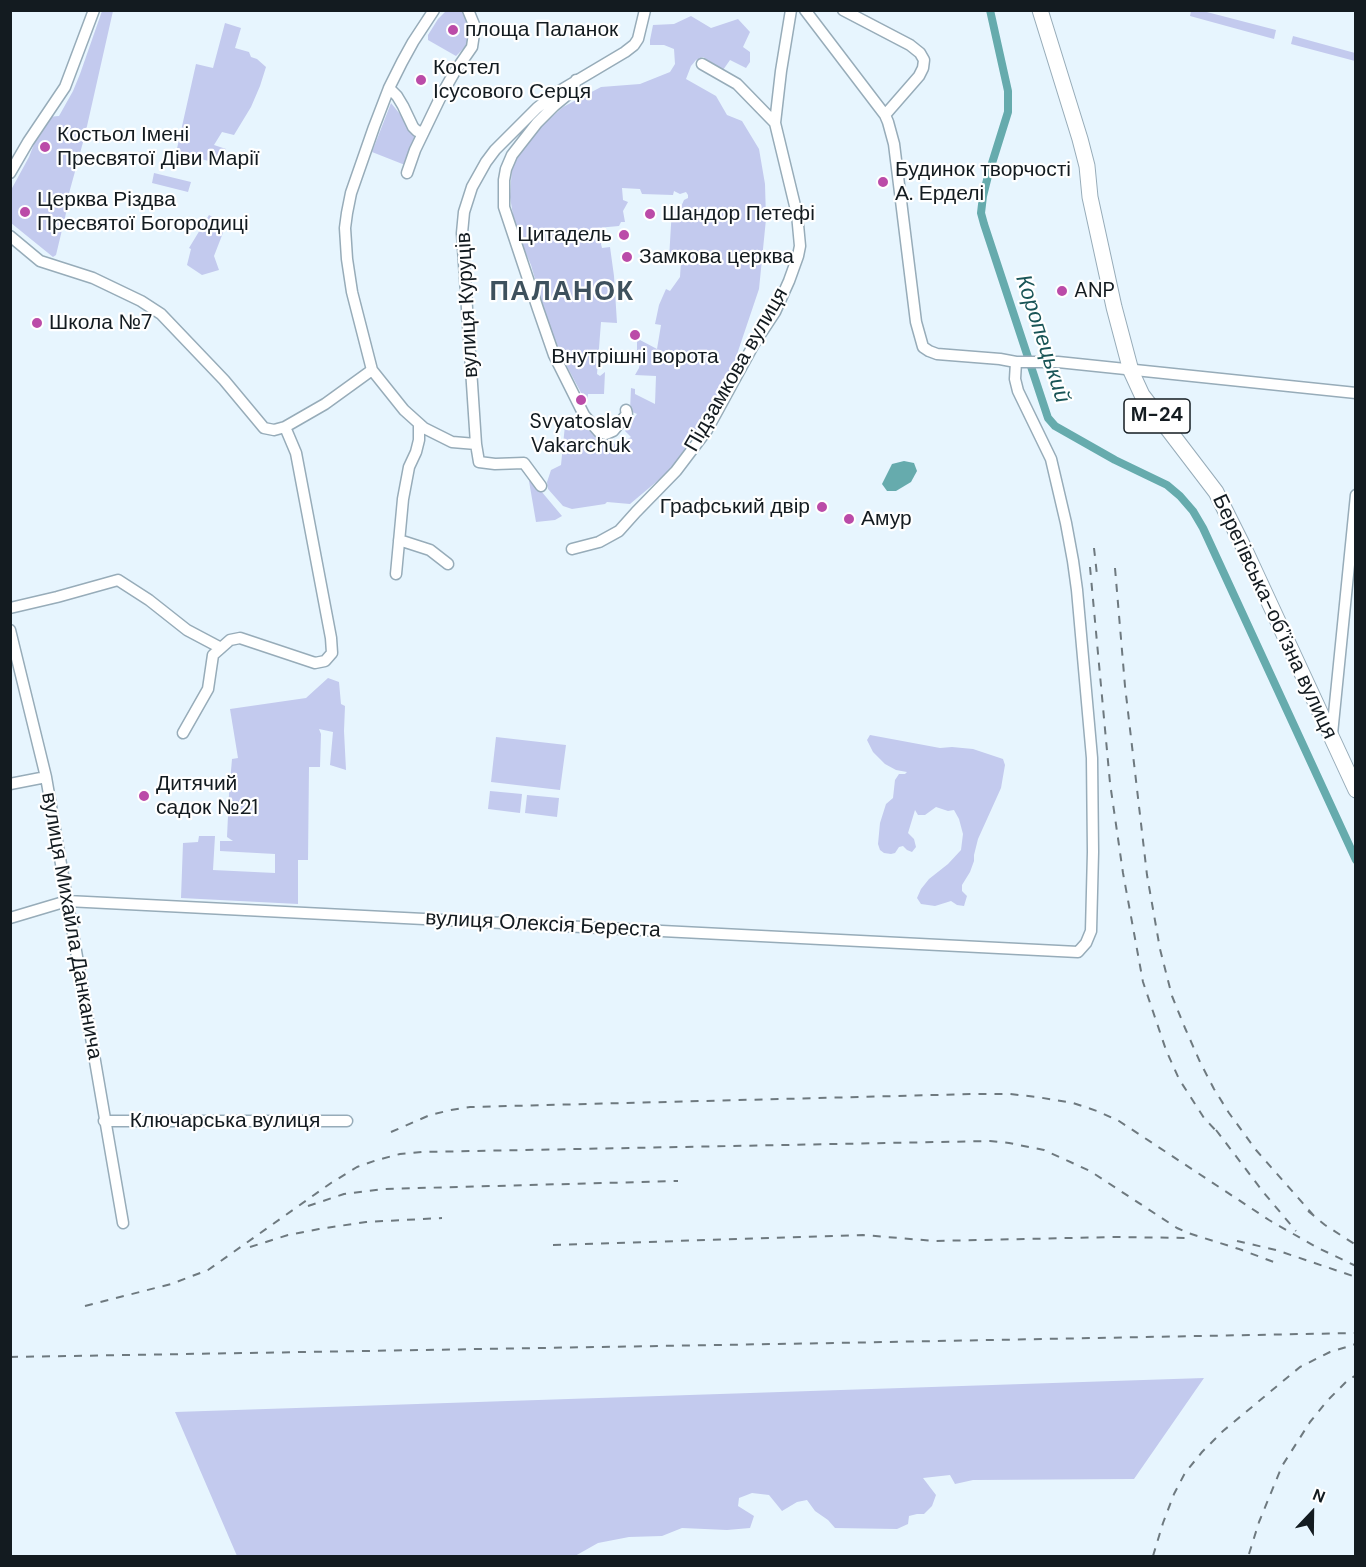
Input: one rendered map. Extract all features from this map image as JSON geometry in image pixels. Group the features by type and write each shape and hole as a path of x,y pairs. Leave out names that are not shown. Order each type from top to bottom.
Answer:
{"highway":[{"name":"Берегівська-обʼїзна вулиця","path":"1040,10 1087,166 1090,197 1114,307 1131,371 1142,395 1157,417 1202,472 1220,500 1331,738 1350,765 1356,790"}],"street":[{"path":"10,173 65,87 94,10"},
{"path":"434,10 413,42 389,88 351,193 345,228 352,292 372,370 404,410 424,428 452,442 476,444 479,462 524,463 540,486"},
{"path":"407,173 414,150 423,132 475,38 475,27 468,10"},
{"name":"вулиця Куруців","path":"476,444 462,233 464,212 472,187 495,150 537,108 576,80 634,45 638,39 645,10"},
{"path":"775,123 791,10"},
{"path":"806,10 885,115 891,131 916,322 923,347 937,354 1019,362 1075,364 1356,393"},
{"path":"843,10 910,45 920,53 924,60 919,76 885,115"},
{"path":"702,64 737,84 775,123"},
{"path":"576,80 572,92 537,123 512,155 504,180 504,207 555,355 584,415 599,432 606,434 613,431 627,414 626,410"},
{"path":"389,88 397,96 413,127 423,132"},
{"name":"Підзамкова вулиця","path":"572,549 599,542 619,531 676,471 707,430 774,312 789,281 798,256 800,235 775,123"},
{"path":"10,236 40,261 93,278 141,301 161,314 224,380 264,428 274,430 285,427 325,404 372,370"},
{"name":"вулиця Олексія Береста","path":"10,918 67,901 1078,952 1086,943 1091,931 1093,852 1092,758 1077,590 1068,532 1051,459 1018,391 1015,379 1019,362"},
{"path":"396,574 403,498 409,467 419,440 419,424"},
{"path":"183,733 208,689 213,655 230,640 240,638 315,663 325,662 332,653 296,453 285,427"},
{"path":"1331,738 1356,495"},
{"path":"399,540 430,550 448,564"},
{"path":"10,608 118,580 149,600 187,630 221,648"},
{"name":"вулиця Михайла Данканича","path":"10,630 46,777 123,1223"},
{"path":"10,784 46,777"},
{"name":"Ключарська вулиця","path":"104,1121 346,1121"}],"shaded area":[{"path":"102,11 113,11 56,255 53,257 11,223 11,190 29,157 43,121 47,117 59,116 73,91"},
{"path":"446,11 464,11 470,30 467,45 456,56 428,40 428,35"},
{"path":"1191,11 1203,11 1276,30 1274,39 1190,16"},
{"path":"691,16 711,28 738,19 750,32 743,47 750,52 750,62 746,68 730,60 723,70 703,57 691,66 686,79 716,96 727,115 742,121 759,149 765,184 766,219 759,289 729,378 674,467 630,504 607,502 572,509 563,506 548,489 547,482 551,470 561,465 565,425 580,414 597,435 617,445 631,437 625,431 637,414 630,411 631,388 635,389 635,394 655,404 656,376 635,375 641,356 637,352 637,335 640,335 640,340 657,349 661,325 655,324 659,305 666,289 670,291 680,277 681,261 669,259 672,208 680,209 688,195 686,192 680,194 674,191 673,195 642,194 640,189 622,188 623,200 628,202 623,211 625,222 621,222 619,226 597,228 602,248 610,247 617,323 601,322 597,374 600,376 605,372 604,394 588,394 587,404 550,331 531,265 523,247 510,197 512,166 536,131 563,107 601,87 640,84 670,72 675,64 674,49 664,45 650,45 653,25 674,24"},
{"path":"225,23 241,28 235,48 249,52 251,57 266,67 251,107 234,135 222,132 214,145 226,149 217,163 176,153 196,64 213,68"},
{"path":"1293,36 1355,53 1355,61 1291,44"},
{"path":"391,103 416,134 405,165 372,152"},
{"path":"154,173 191,182 188,192 152,183"},
{"path":"209,215 226,225 214,256 219,270 202,275 187,265 191,249 189,248"},
{"path":"904,461 914,463 917,471 911,482 896,491 887,491 882,484 892,464"},
{"path":"531,479 562,516 555,520 536,522 529,481"},
{"path":"328,678 339,682 341,704 345,706 346,770 330,765 333,732 319,729 321,734 320,767 309,767 308,860 298,860 298,904 181,898 183,843 198,842 199,836 215,836 213,870 275,873 275,854 220,851 220,841 233,841 227,837 229,794 232,759 238,758 230,709 306,698"},
{"path":"870,735 940,748 973,749 1003,759 1005,765 1001,788 978,839 970,872 962,885 962,891 967,896 964,906 951,901 935,906 921,904 917,898 929,879 961,850 963,834 954,810 948,811 936,807 925,815 918,815 915,810 908,833 914,839 916,847 912,852 903,846 891,854 880,850 878,844 880,823 886,804 893,798 895,780 899,774 907,772 896,770 885,764 873,752 867,740"},
{"path":"496,737 566,745 560,790 491,782"},
{"path":"490,791 522,794 520,813 488,809"},
{"path":"527,795 559,798 557,817 525,813"},
{"path":"1204,1378 1134,1479 973,1480 955,1484 950,1475 923,1478 936,1495 932,1506 924,1514 909,1516 908,1524 897,1529 835,1528 815,1511 807,1500 797,1502 782,1511 769,1495 752,1493 739,1498 738,1506 754,1516 750,1528 727,1530 682,1528 662,1536 629,1537 598,1543 575,1556 237,1556 175,1412"}],"waterway":[{"name":"Коропецький","path":"990,10 1008,91 1008,112 988,176 981,213 1048,418 1055,426 1115,460 1167,485 1193,511 1203,528 1356,860"}],"railway":[{"path":"1094,548 1097,575"},
{"path":"1090,567 1110,783 1123,873 1143,982 1166,1050 1179,1079 1204,1118 1220,1135"},
{"path":"1115,568 1125,686 1147,875 1160,949 1172,996 1200,1062 1229,1113 1256,1150 1315,1217"},
{"path":"391,1132 430,1115 470,1107 974,1094 1037,1097 1073,1103 1119,1121 1269,1220 1316,1247 1356,1266"},
{"path":"1216,1130 1296,1231"},
{"path":"85,1306 171,1284 208,1270 357,1167 400,1154 422,1152 990,1141 1009,1143 1044,1150 1090,1171 1188,1233 1279,1264"},
{"path":"308,1206 344,1194 383,1189 678,1181"},
{"path":"1308,1211 1356,1245"},
{"path":"250,1247 288,1235 319,1229 366,1222 442,1218"},
{"path":"553,1245 863,1235 935,1241 1115,1237 1192,1238"},
{"path":"1237,1241 1276,1250 1356,1277"},
{"path":"10,1357 1356,1333"},
{"path":"1153,1556 1174,1494 1185,1473 1202,1452 1223,1431 1300,1367 1330,1352 1356,1344"},
{"path":"1249,1554 1259,1522 1282,1466 1310,1422 1327,1401 1356,1375"}],"place":[{"name":"площа Паланок","path":"453,30"},
{"name":"Костел Ісусового Серця","path":"421,80"},
{"name":"Костьол Імені Пресвятої Діви Марії","path":"45,147"},
{"name":"Будинок творчості А. Ерделі","path":"883,182"},
{"name":"Церква Різдва Пресвятої Богородиці","path":"25,212"},
{"name":"Шандор Петефі","path":"650,214"},
{"name":"Цитадель","path":"624,235"},
{"name":"Замкова церква","path":"627,257"},
{"name":"ANP","path":"1062,291"},
{"name":"Школа №7","path":"37,323"},
{"name":"Внутрішні ворота","path":"635,335"},
{"name":"Svyatoslav Vakarchuk","path":"581,400"},
{"name":"Графський двір","path":"822,507"},
{"name":"Амур","path":"849,519"},
{"name":"Дитячий садок №21","path":"144,796"}],"district":[{"name":"ПАЛАНОК","path":"562,293"}]}
